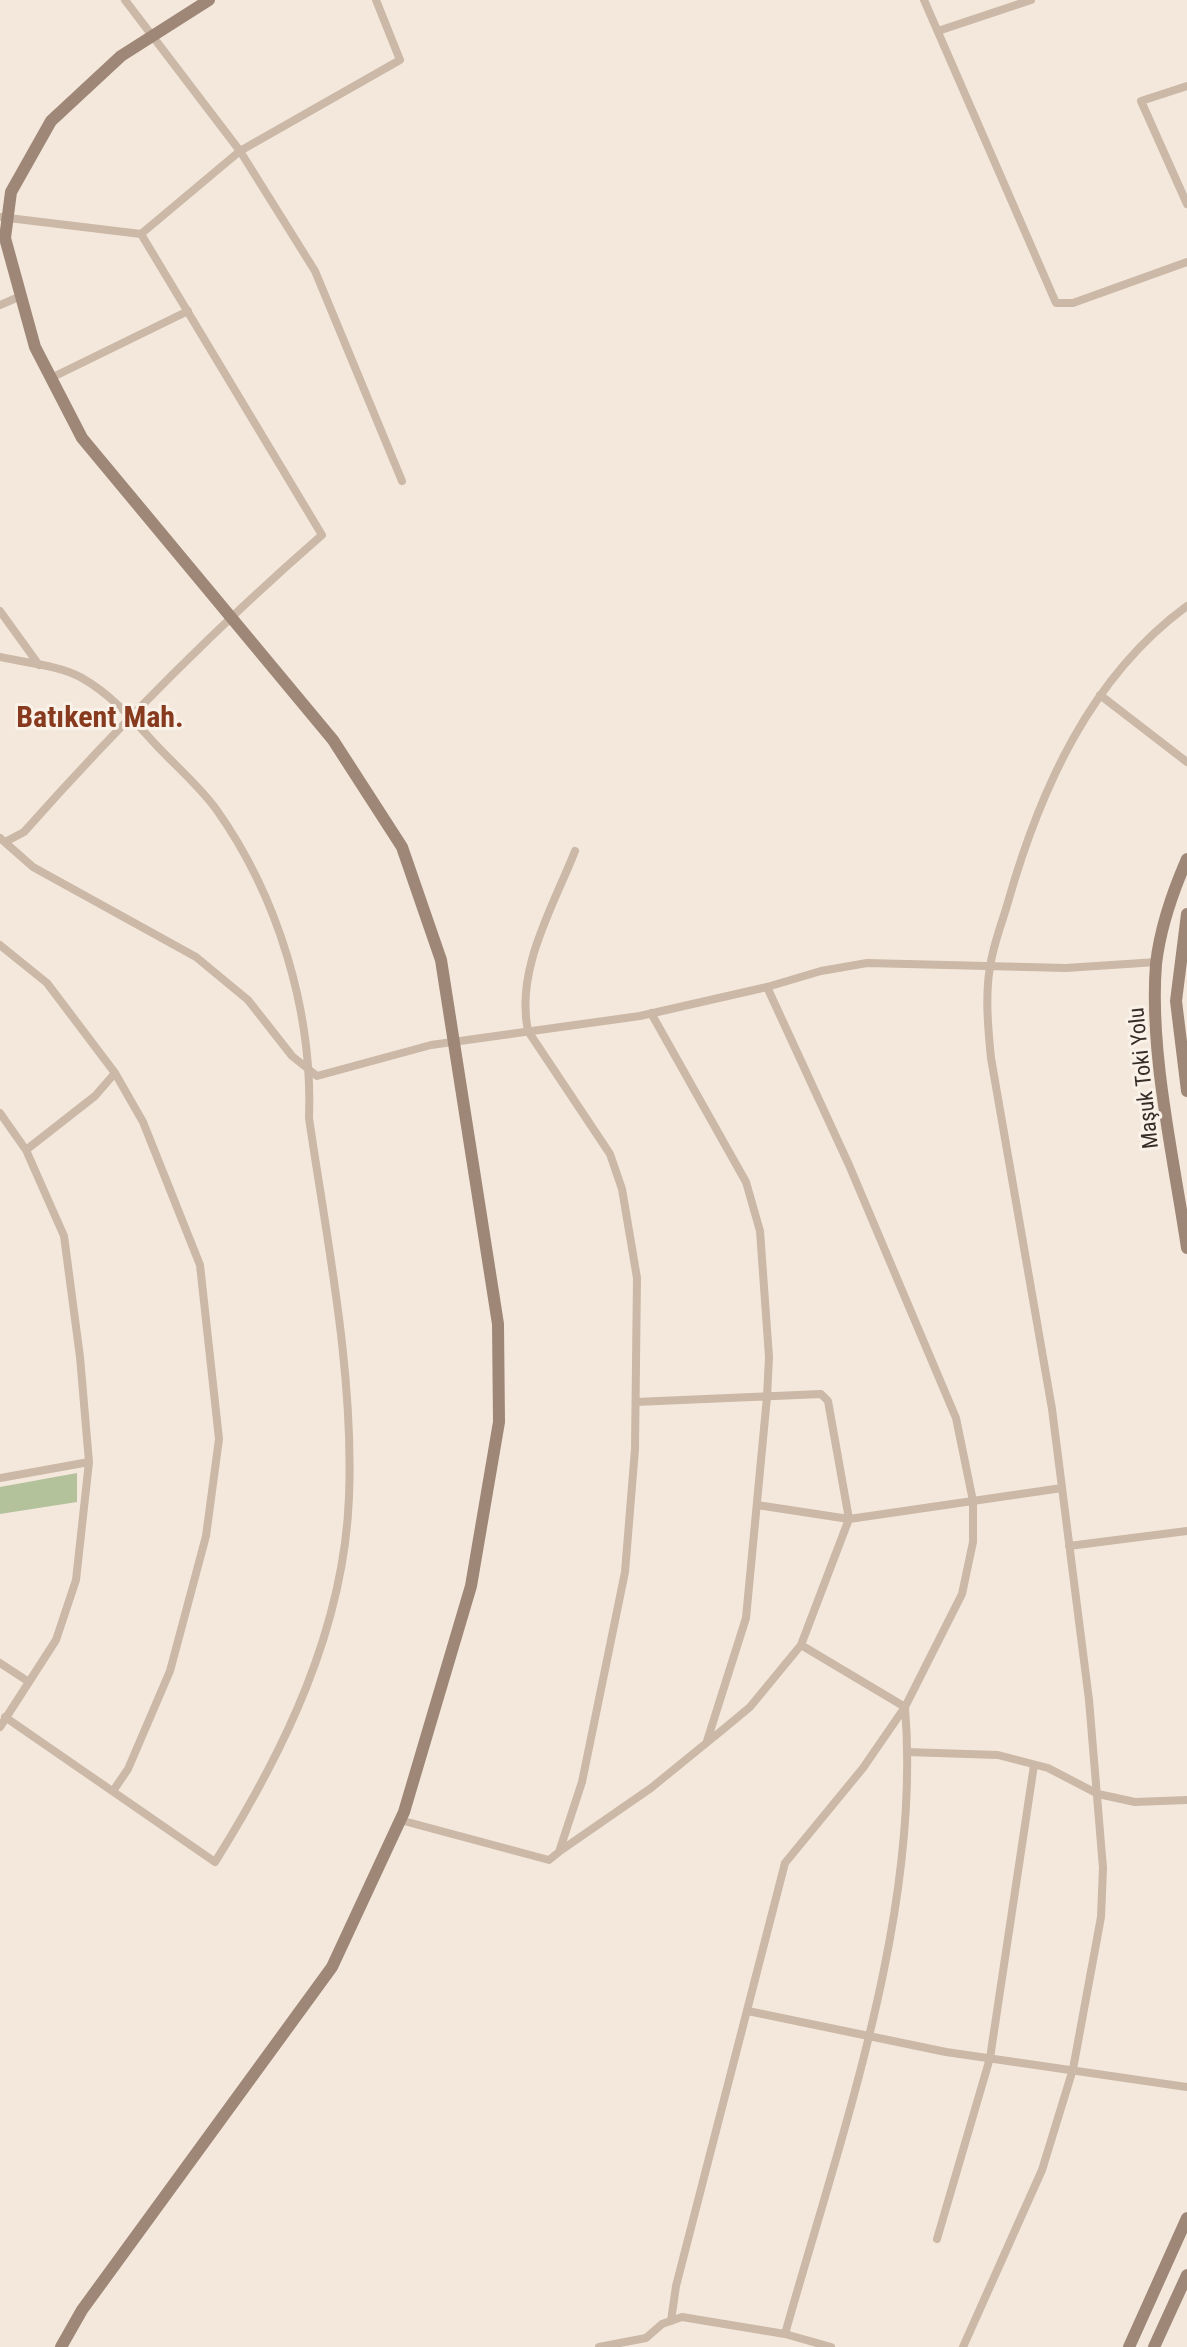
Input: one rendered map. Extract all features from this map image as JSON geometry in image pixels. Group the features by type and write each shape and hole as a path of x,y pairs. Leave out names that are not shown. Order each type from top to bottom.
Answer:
{"street":[{"path":"125,0 240,151 315,271 402,481"},
{"path":"61,2347 82,2310 332,1967 400,1820 471,1586 499,1422 498,1324 441,960 402,847 333,740 82,438 35,347 5,238 4,218 11,192 51,121 121,56 209,0"},
{"path":"4,218 141,234 240,151 400,60 376,0"},
{"path":"924,0 1056,303 1073,303 1187,262"},
{"path":"938,31 1031,0"},
{"path":"1187,86 1141,101 1187,204"},
{"path":"141,234 322,535 230,616 128,715 24,832 3,840 33,867 196,957 257,1009 292,1056 311,1073 324,1077 454,1042 651,1013 767,987 821,971 867,963 1066,968 1157,962"},
{"path":"0,305 21,296"},
{"path":"51,378 188,311"},
{"path":"963,2347 1042,2170 1073,2069 1101,1917 1103,1868 1098,1794 1052,1409 991,1058 987,1023 990,966 1025,840 1075,733 1114,674 1187,606"},
{"path":"0,611 39,666"},
{"path":"0,657 79,675 105,692 215,807 247,859 273,920 296,989 311,1073 309,1118 348,1419 349,1498 341,1560 326,1626 307,1688 261,1789 215,1862 5,1717"},
{"path":"1100,695 1187,762"},
{"path":"559,1852 582,1782 625,1572 636,1402 637,1278 622,1189 610,1154 528,1031 523,990 575,851"},
{"name":"Maşuk Toki Yolu","path":"1187,859 1175,888 1157,962 1155,1024 1187,1248"},
{"path":"1187,914 1176,1001 1187,1088"},
{"path":"0,945 47,983 115,1073 143,1122 200,1265 219,1439 206,1536 170,1671 128,1769 113,1791"},
{"path":"671,2321 676,2286 785,1863 863,1768 905,1707 962,1594 973,1542 973,1501 956,1418 849,1165 767,987"},
{"path":"651,1013 754,1203 761,1247 769,1357 746,1618 707,1741"},
{"path":"26,1150 95,1096 115,1073"},
{"path":"0,1113 26,1150 64,1236 80,1357 89,1462 76,1580 56,1640 0,1727"},
{"path":"400,1820 549,1860 651,1788 750,1707 801,1645 849,1519 828,1401 821,1394 636,1402"},
{"path":"0,1478 89,1462"},
{"path":"757,1505 849,1519 1062,1488"},
{"path":"1069,1546 1187,1531"},
{"path":"801,1645 905,1707"},
{"path":"0,1663 29,1682"},
{"path":"785,2334 869,2033 897,1888 907,1752 905,1707"},
{"path":"907,1752 998,1755 1034,1765 1098,1794 1135,1802 1187,1800"},
{"path":"937,2239 990,2058 1034,1765"},
{"path":"748,2011 869,2033 946,2052 1187,2087"},
{"path":"1129,2347 1187,2218"},
{"path":"1154,2347 1187,2275"},
{"path":"599,2347 647,2342 671,2321 682,2317 785,2334 831,2347"}],"green space":[{"path":"77,1473 77,1502 0,1514 0,1487"}],"district":[{"name":"Batıkent Mah.","path":"100,719"}]}
